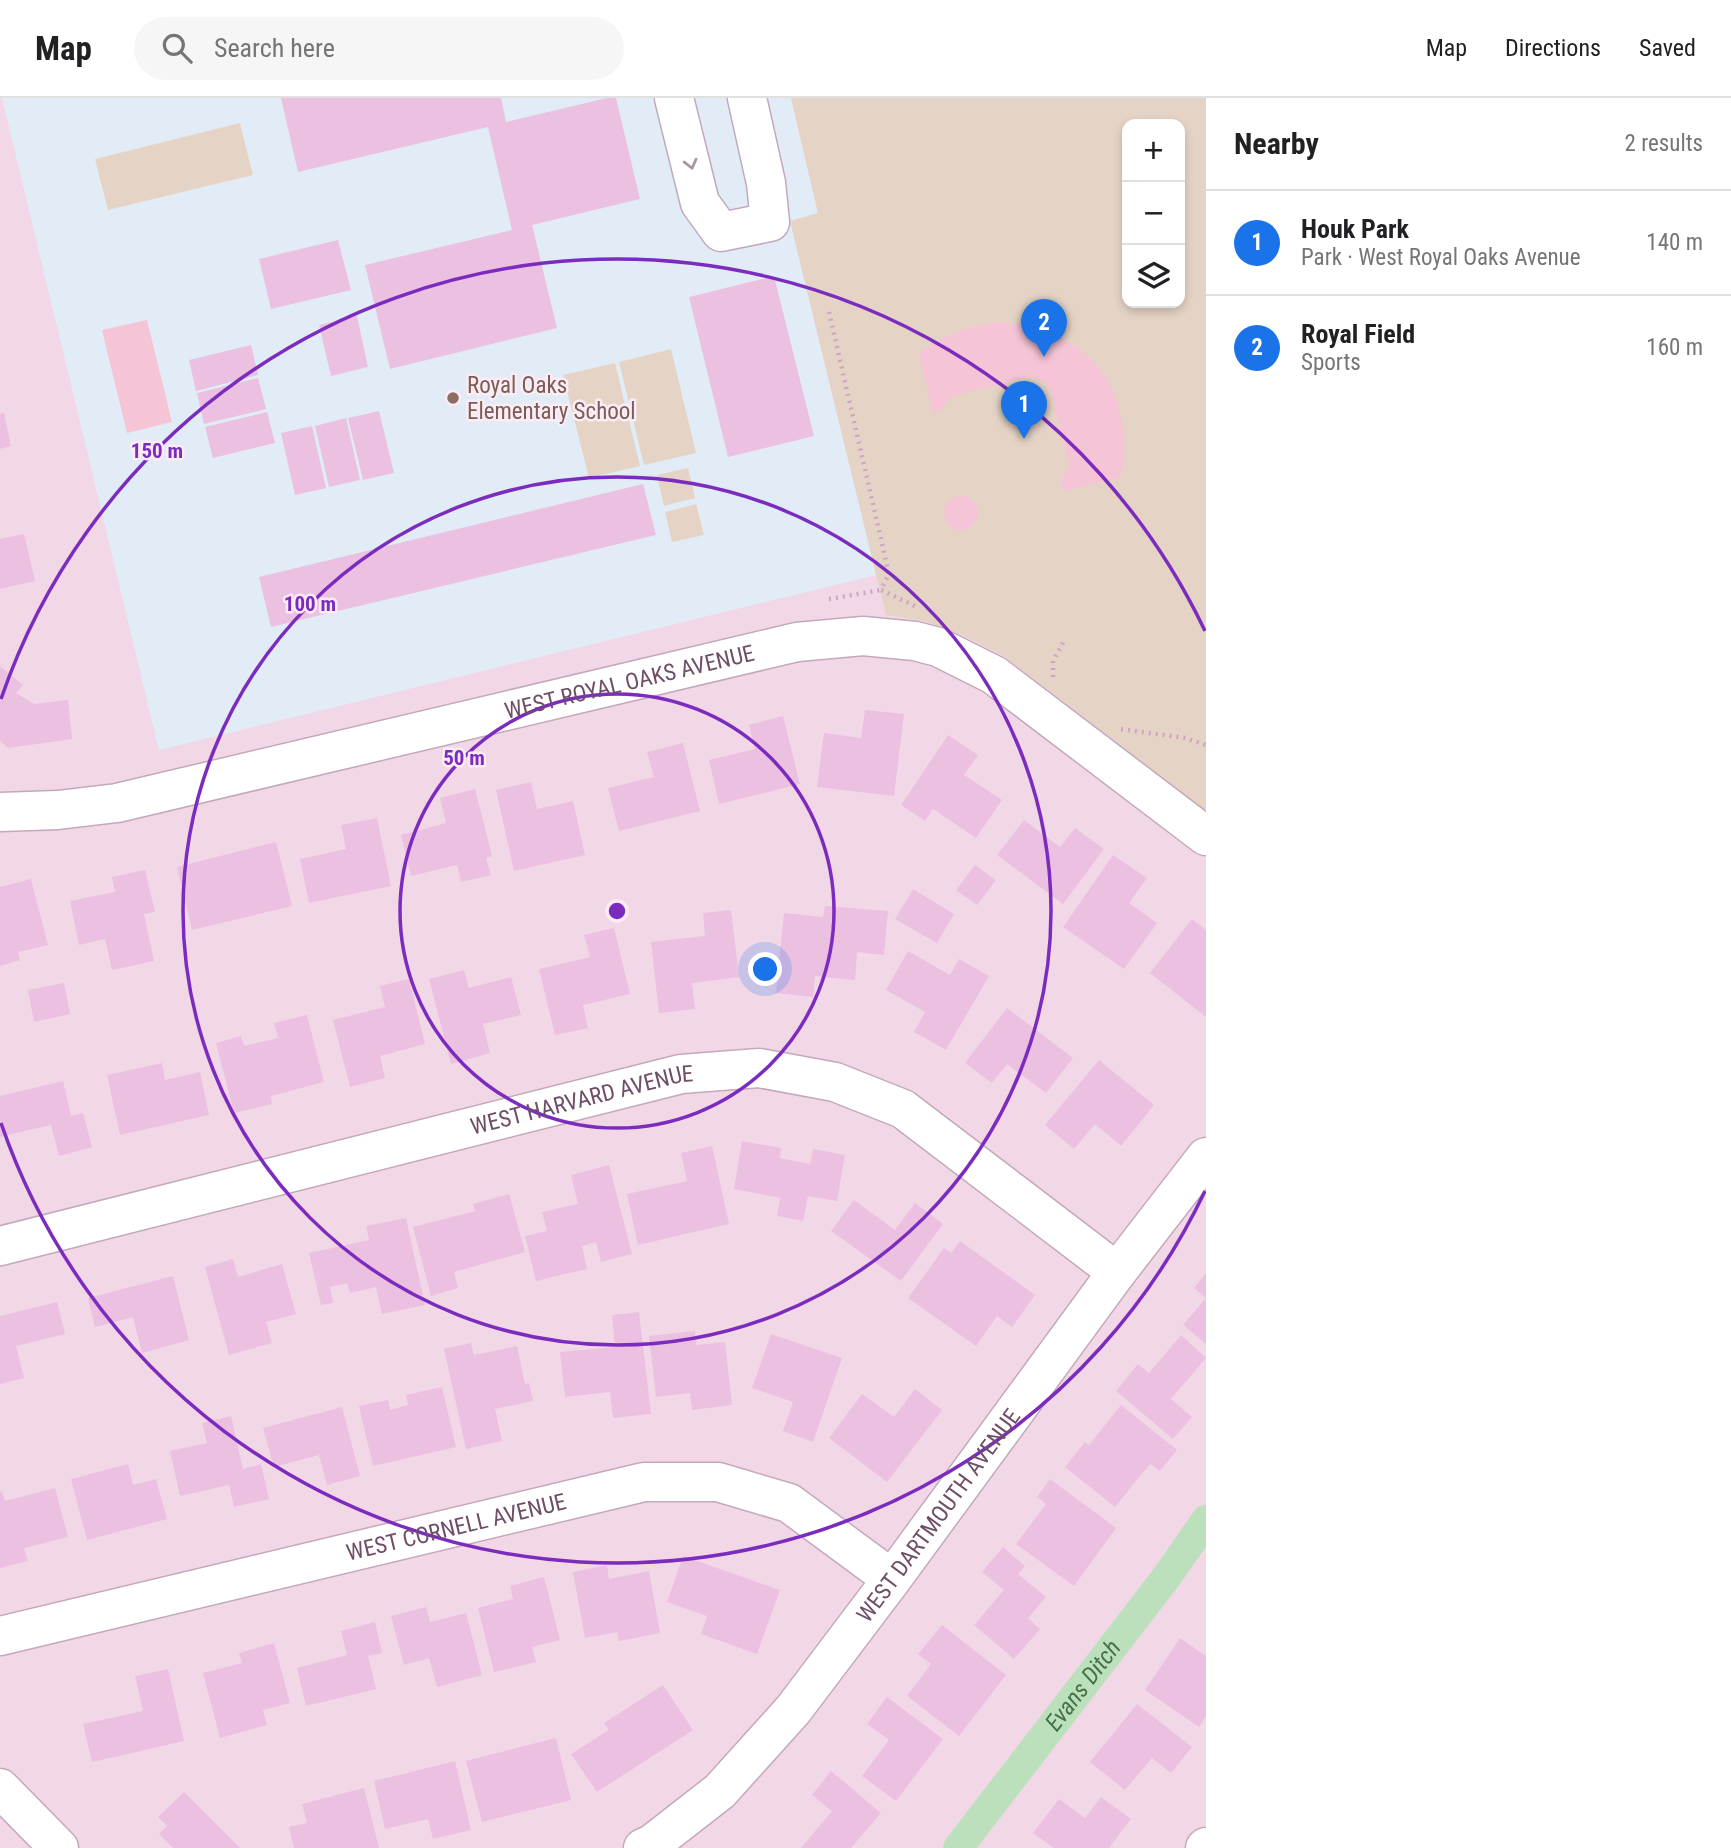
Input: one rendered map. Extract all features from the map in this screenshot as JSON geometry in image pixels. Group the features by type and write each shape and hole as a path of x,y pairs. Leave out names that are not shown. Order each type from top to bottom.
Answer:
{"street":[{"path":"674,98 700,203 721,232 770,222 766,183 747,98"},
{"name":"WEST ROYAL OAKS AVENUE","path":"0,812 58,810 117,803 797,642 863,636 915,640 938,647 994,675 1206,836"},
{"name":"WEST HARVARD AVENUE","path":"0,1246 681,1074 759,1068 835,1082 903,1109 1117,1272"},
{"name":"WEST DARTMOUTH AVENUE","path":"643,1848 652,1844 720,1791 793,1710 892,1580 1117,1272 1206,1157"},
{"name":"WEST CORNELL AVENUE","path":"0,1636 643,1482 718,1482 789,1503 892,1580"},
{"path":"0,1788 59,1848"}],"path":[{"path":"829,312 889,574 881,590"},
{"path":"829,599 881,590 923,610"},
{"path":"1053,680 1053,661 1064,641"},
{"path":"1120,729 1185,738 1206,745"}],"shaded area":[{"path":"0,98 1206,98 1206,1848 0,1848"},
{"name":"Royal Oaks Elementary School","path":"2,98 791,98 818,214 790,221 876,575 159,750"},
{"path":"791,98 1206,98 1206,811 1002,655 960,634 924,621 886,615 790,221 818,213"},
{"path":"240,123 253,175 108,210 95,159"},
{"path":"671,349 696,453 644,465 619,362"},
{"path":"615,363 640,466 589,478 563,375"},
{"path":"688,468 695,498 664,506 657,475"},
{"path":"696,504 704,535 672,542 665,512"}],"sand":[{"path":"147,320 172,422 127,433 102,330"},
{"path":"998,322 1030,326 1057,336 1081,350 1099,368 1113,391 1121,416 1124,445 1121,477 1064,491 1061,482 1069,465 1049,386 1031,376 950,397 940,411 933,413 919,354 956,332"},
{"path":"961,496 973,501 978,513 973,525 961,530 949,525 944,513 949,501"}],"building":[{"path":"281,98 501,98 506,122 616,98 640,199 532,225 557,328 390,369 365,265 512,230 488,127 298,172"},
{"path":"338,240 351,290 271,309 259,259"},
{"path":"774,276 814,436 728,457 689,297"},
{"path":"357,316 368,367 331,376 319,325"},
{"path":"251,345 258,375 196,391 189,360"},
{"path":"258,378 266,409 204,424 197,393"},
{"path":"379,411 394,473 363,480 348,418"},
{"path":"267,412 275,443 213,458 205,427"},
{"path":"4,413 11,446 0,449 0,414"},
{"path":"346,418 360,480 329,487 315,426"},
{"path":"312,426 326,488 295,495 281,433"},
{"path":"643,484 656,535 271,627 259,577"},
{"path":"24,534 35,581 0,589 0,539"},
{"path":"0,666 23,685 16,693 34,704 68,700 72,739 8,748 0,741"},
{"path":"865,710 904,714 894,796 817,787 824,733 861,738"},
{"path":"783,716 800,784 719,804 709,760 755,749 749,725"},
{"path":"948,735 978,755 964,775 1002,800 976,838 933,809 925,821 901,805"},
{"path":"683,743 700,811 619,831 608,788 654,777 647,752"},
{"path":"531,782 537,809 573,801 585,855 514,871 496,790"},
{"path":"475,789 492,856 486,858 491,875 461,882 457,865 411,876 401,835 446,823 440,798"},
{"path":"377,818 391,886 309,903 300,859 346,849 341,825"},
{"path":"1024,820 1060,847 1075,828 1104,849 1063,904 997,855"},
{"path":"276,842 292,906 192,930 177,867"},
{"path":"1113,855 1147,878 1129,903 1157,923 1124,969 1063,927"},
{"path":"975,865 996,880 977,905 956,890"},
{"path":"145,870 155,912 144,914 154,961 112,970 105,939 79,945 70,901 115,892 112,877"},
{"path":"31,879 48,945 18,952 20,960 0,966 0,887"},
{"path":"913,889 954,914 937,943 895,919"},
{"path":"825,906 888,911 884,955 857,952 855,980 815,976 813,997 776,993 784,913 823,917"},
{"path":"731,910 739,977 692,983 695,1009 659,1013 651,942 705,936 703,913"},
{"path":"1192,919 1206,930 1206,1017 1150,973"},
{"path":"614,928 630,994 583,1005 588,1028 555,1035 539,969 590,957 584,935"},
{"path":"908,951 950,975 959,959 989,976 946,1050 914,1032 925,1012 886,990"},
{"path":"464,970 469,988 511,977 521,1015 483,1024 490,1053 451,1064 429,979"},
{"path":"409,979 425,1044 380,1056 385,1078 350,1087 333,1020 385,1007 380,986"},
{"path":"64,983 70,1014 34,1022 28,990"},
{"path":"1007,1008 1073,1058 1046,1093 1007,1064 992,1083 965,1063"},
{"path":"307,1015 324,1082 271,1096 272,1104 234,1113 216,1043 241,1036 244,1046 278,1038 274,1023"},
{"path":"1099,1060 1154,1105 1121,1146 1095,1124 1074,1149 1045,1125"},
{"path":"162,1063 165,1080 200,1072 209,1115 120,1135 107,1075"},
{"path":"63,1081 71,1116 83,1113 92,1147 59,1156 51,1125 0,1137 0,1096"},
{"path":"742,1141 781,1148 780,1158 810,1164 813,1149 845,1155 837,1201 808,1196 803,1221 777,1216 780,1198 734,1189"},
{"path":"712,1146 729,1224 638,1245 627,1194 687,1181 681,1153"},
{"path":"609,1165 632,1254 601,1262 596,1242 582,1246 587,1269 536,1281 525,1236 547,1231 542,1212 578,1204 571,1175"},
{"path":"509,1194 525,1252 454,1272 458,1288 431,1296 413,1227 475,1211 473,1204"},
{"path":"854,1200 895,1230 915,1203 943,1224 901,1281 831,1231"},
{"path":"406,1218 425,1305 382,1314 376,1287 350,1293 347,1283 330,1287 333,1303 321,1305 309,1253 369,1240 366,1226"},
{"path":"960,1241 1035,1295 1012,1327 997,1316 976,1346 908,1298 944,1248 951,1253"},
{"path":"233,1259 238,1277 282,1264 296,1314 266,1322 272,1343 229,1355 205,1267"},
{"path":"1206,1273 1206,1298 1194,1288"},
{"path":"173,1276 189,1340 142,1353 133,1317 95,1327 88,1298"},
{"path":"1206,1298 1206,1344 1183,1325"},
{"path":"57,1302 65,1334 16,1346 24,1378 0,1384 0,1316"},
{"path":"639,1312 651,1414 613,1418 610,1392 565,1397 560,1352 615,1347 612,1315"},
{"path":"695,1331 696,1345 725,1342 732,1405 692,1410 690,1393 656,1397 649,1336"},
{"path":"771,1334 842,1358 813,1442 783,1431 793,1402 752,1388"},
{"path":"1181,1335 1206,1358 1171,1399 1192,1417 1173,1439 1116,1391 1138,1364 1149,1373"},
{"path":"471,1343 474,1355 517,1346 525,1384 529,1383 533,1401 495,1409 502,1441 466,1449 444,1349"},
{"path":"442,1387 456,1447 373,1466 359,1406 388,1400 390,1410 408,1405 406,1395"},
{"path":"915,1389 942,1410 887,1482 829,1438 862,1394 894,1417"},
{"path":"1121,1405 1177,1450 1160,1471 1150,1464 1115,1507 1065,1467 1085,1442 1089,1445"},
{"path":"342,1407 360,1476 327,1485 319,1455 274,1467 263,1428"},
{"path":"231,1416 243,1469 261,1464 269,1499 234,1507 229,1485 180,1496 170,1451 207,1443 202,1423"},
{"path":"128,1464 133,1485 156,1479 167,1519 87,1540 71,1479"},
{"path":"1050,1479 1116,1528 1074,1586 1016,1544 1046,1504 1037,1497"},
{"path":"55,1488 68,1537 24,1548 28,1561 0,1568 0,1492 2,1491 5,1501"},
{"path":"1003,1547 1025,1566 1018,1574 1046,1597 1028,1618 1040,1629 1014,1659 974,1625 1004,1590 982,1572"},
{"path":"683,1556 780,1590 757,1654 701,1634 707,1616 667,1602"},
{"path":"607,1565 609,1579 649,1571 660,1633 619,1641 617,1632 585,1638 573,1572"},
{"path":"544,1577 560,1640 532,1647 536,1662 494,1672 478,1608 513,1599 510,1586"},
{"path":"426,1607 430,1622 466,1613 482,1675 437,1687 429,1658 404,1665 391,1616"},
{"path":"375,1622 382,1653 368,1656 376,1689 306,1706 297,1668 347,1655 341,1631"},
{"path":"942,1625 1006,1675 959,1736 907,1696 931,1664 918,1654"},
{"path":"1180,1638 1206,1656 1206,1716 1199,1727 1145,1690"},
{"path":"274,1643 290,1703 263,1710 267,1725 220,1738 203,1673 242,1663 239,1653"},
{"path":"168,1669 184,1741 92,1762 83,1724 143,1711 135,1676"},
{"path":"663,1685 693,1730 597,1792 571,1754 609,1730 604,1723"},
{"path":"887,1697 943,1739 896,1801 862,1776 889,1740 867,1724"},
{"path":"1137,1704 1192,1747 1171,1773 1152,1758 1125,1790 1090,1762"},
{"path":"556,1738 571,1800 482,1822 466,1761"},
{"path":"455,1761 471,1830 433,1839 428,1819 385,1829 374,1781"},
{"path":"831,1771 881,1813 851,1848 801,1848 832,1811 812,1795"},
{"path":"364,1788 379,1848 294,1848 289,1827 307,1823 302,1804"},
{"path":"184,1792 240,1848 173,1848 159,1834 167,1826 158,1817"},
{"path":"1101,1797 1131,1819 1109,1848 1054,1848 1033,1833 1059,1799 1085,1818"}],"waterway":[{"name":"Evans Ditch","path":"958,1848 1168,1575 1206,1520"}],"place":[{"name":"Royal Field","path":"1044,357"},
{"name":"Royal Oaks Elementary School","path":"453,398"},
{"name":"Houk Park","path":"1024,439"}]}
